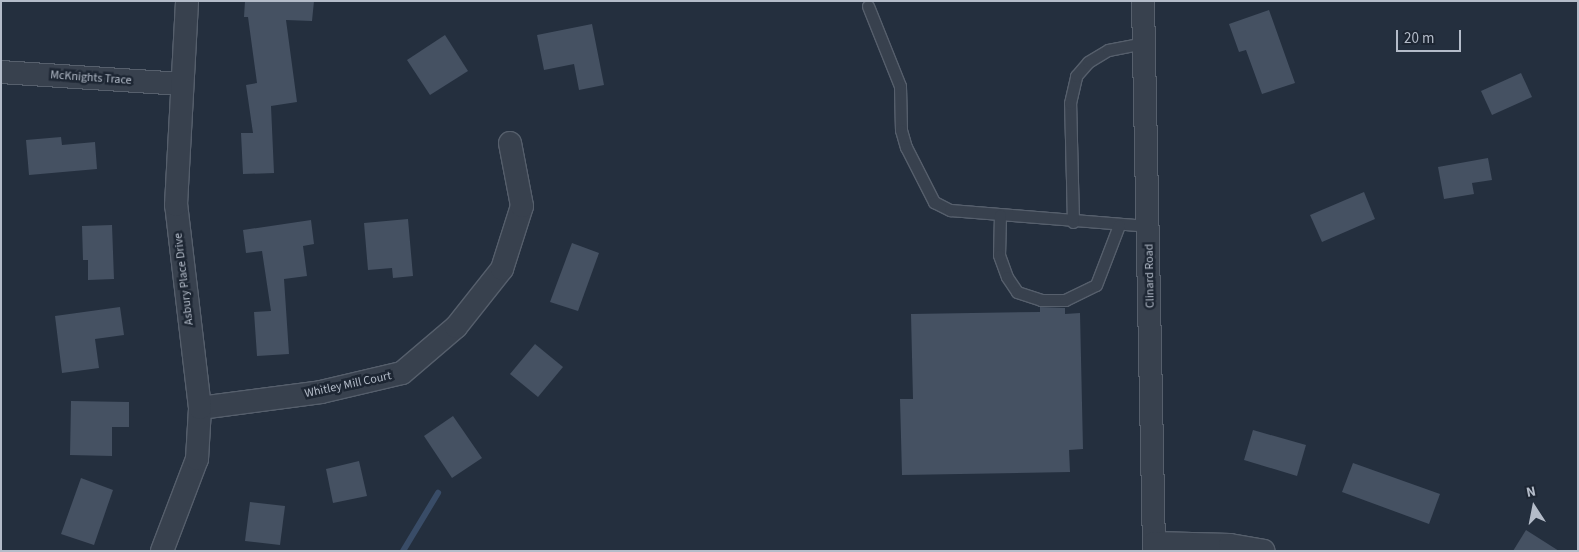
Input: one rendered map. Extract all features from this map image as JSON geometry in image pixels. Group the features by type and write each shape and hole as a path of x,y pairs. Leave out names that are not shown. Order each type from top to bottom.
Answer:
{"street":[{"name":"Asbury Place Drive","path":"162,551 197,459 200,408 176,205 180,84 187,1"},
{"name":"Clinard Road","path":"1146,2 1144,43 1150,226 1154,547"},
{"name":"McKnights Trace","path":"1,72 180,84"},
{"name":"Whitley Mill Court","path":"200,408 321,392 402,373 456,326 502,269 522,206 510,143"},
{"path":"1154,547 1230,546 1263,551"}],"lane":[{"path":"868,6 900,86 901,130 906,147 934,202 950,210 1072,222 1150,226"},
{"path":"1072,222 1070,103 1076,76 1088,62 1108,50 1144,43"},
{"path":"1000,215 999,255 1007,277 1017,292 1040,300 1065,300 1096,285 1120,225"}],"building":[{"path":"245,1 314,1 312,21 286,20 297,102 271,106 274,173 243,174 241,133 253,133 246,85 257,83 248,17 244,17"},
{"path":"1269,10 1295,83 1262,94 1246,50 1239,52 1229,24"},
{"path":"592,24 604,85 579,90 574,64 544,70 537,35"},
{"path":"445,35 468,71 430,95 407,60"},
{"path":"1521,73 1532,97 1492,115 1481,91"},
{"path":"61,137 62,145 95,142 97,169 29,175 26,140"},
{"path":"1488,158 1492,180 1472,183 1474,194 1444,199 1438,167"},
{"path":"1364,192 1375,219 1322,242 1310,215"},
{"path":"408,219 413,276 393,278 392,268 368,270 364,223"},
{"path":"311,220 314,244 303,246 307,276 284,279 289,354 257,356 254,312 271,311 262,251 246,253 243,230"},
{"path":"112,225 114,279 88,280 88,260 83,260 82,226"},
{"path":"572,243 599,253 578,311 550,302"},
{"path":"120,307 124,335 95,339 99,368 62,373 55,316"},
{"path":"1040,307 1065,308 1065,314 1080,313 1083,449 1069,450 1070,472 902,475 900,399 913,399 911,314 1040,312"},
{"path":"535,344 563,367 538,397 510,374"},
{"path":"71,401 129,402 129,427 112,427 112,456 70,455"},
{"path":"453,416 482,458 452,478 424,436"},
{"path":"1253,430 1306,445 1297,476 1244,460"},
{"path":"359,461 367,496 333,503 326,469"},
{"path":"1353,463 1440,494 1429,524 1342,492"},
{"path":"81,478 113,490 94,545 61,534"},
{"path":"250,502 285,506 280,545 245,541"},
{"path":"1526,530 1559,551 1513,551"}],"waterway":[{"path":"403,551 438,493"}]}
